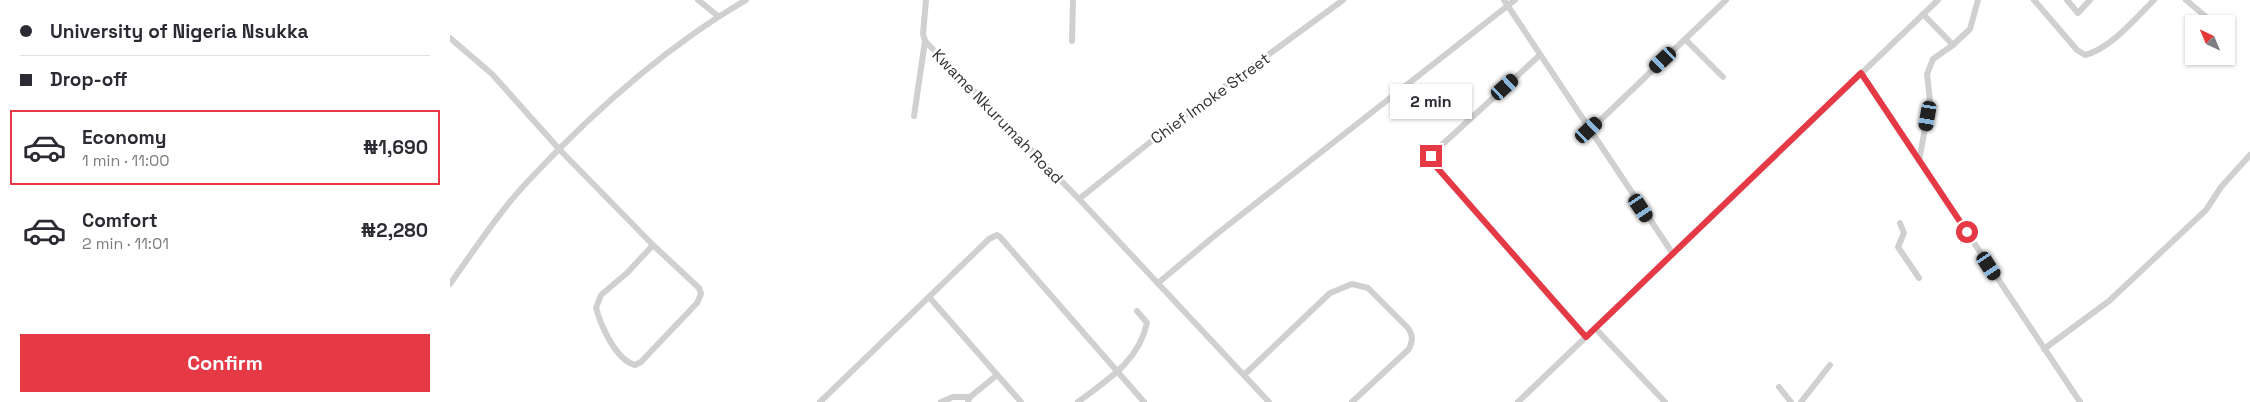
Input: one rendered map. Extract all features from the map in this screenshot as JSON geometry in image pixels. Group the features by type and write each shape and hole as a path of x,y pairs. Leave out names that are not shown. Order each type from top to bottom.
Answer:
{"street":[{"path":"698,0 718,16"},
{"path":"450,284 530,179 630,82 695,31 746,0"},
{"name":"Kwame Nkurumah Road","path":"926,0 925,40 1079,199 1269,402"},
{"path":"1072,41 1073,0"},
{"name":"Chief Imoke Street","path":"1079,199 1164,131 1343,0"},
{"path":"1158,283 1506,3 1514,0"},
{"path":"1589,130 1726,0"},
{"path":"1518,402 1938,0"},
{"path":"1920,160 1930,101 1927,74 1933,59 1953,45 1970,29 1978,0"},
{"path":"2034,0 2076,50 2085,55 2094,53 2124,30 2154,0"},
{"path":"2067,0 2078,13 2090,0"},
{"path":"2186,0 2204,15"},
{"path":"1506,3 1672,254"},
{"path":"1923,14 1953,45"},
{"path":"450,38 492,74 560,150 653,246 699,288 701,294 698,303 641,362 635,365 628,363 607,335 596,308 601,295 627,274 653,246"},
{"path":"1685,39 1723,77"},
{"path":"914,116 925,40"},
{"path":"1540,55 1433,153 1432,161 1586,337"},
{"path":"1861,73 2080,402"},
{"path":"2044,349 2110,301 2206,210 2221,187 2250,155"},
{"path":"1900,223 1904,233 1898,247 1919,278"},
{"path":"820,402 988,239 997,235 1144,402"},
{"path":"1244,375 1330,293 1352,284 1361,286 1368,288 1408,328 1413,341 1409,349 1352,402"},
{"path":"929,297 1021,402"},
{"path":"1078,402 1117,372 1136,353 1144,338 1147,323 1137,311"},
{"path":"1595,328 1665,402"},
{"path":"1802,402 1830,364"},
{"path":"941,402 953,397 969,399 998,375"},
{"path":"1779,387 1791,402"}],"route":[{"path":"1431,156 1433,163 1586,337 1861,73 1967,232"}]}
